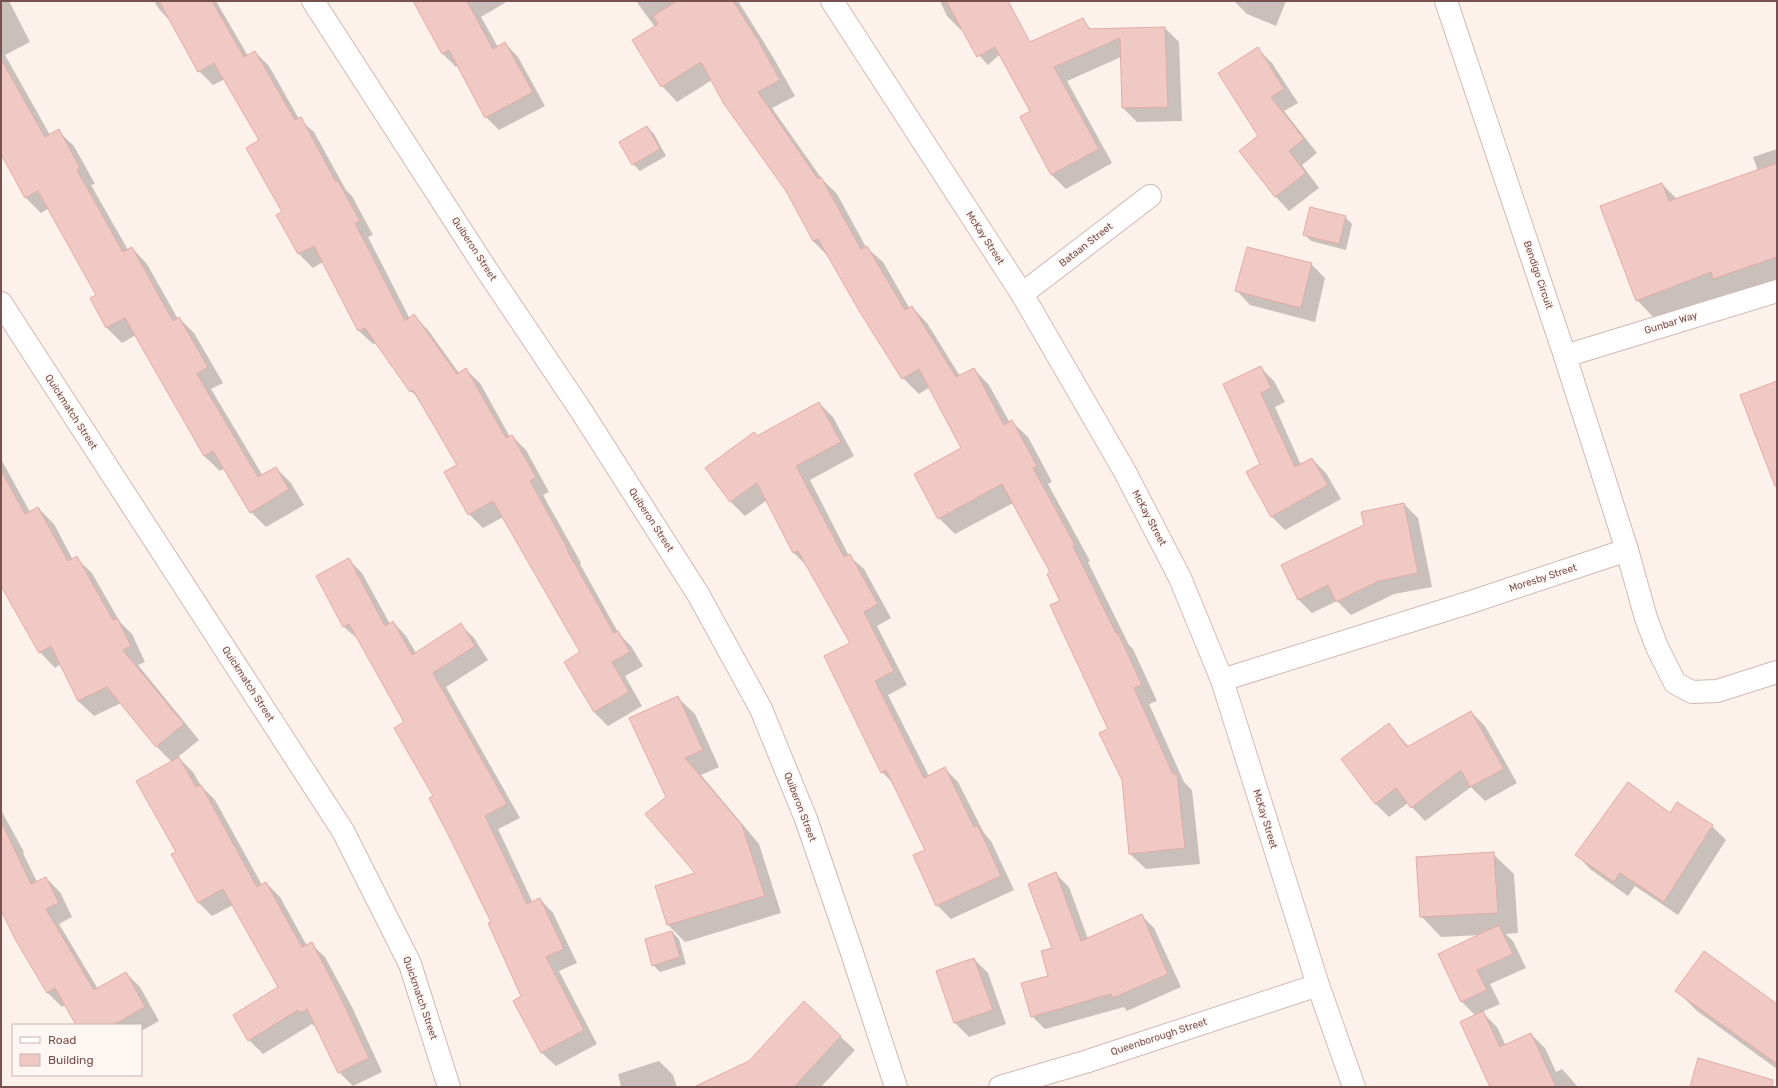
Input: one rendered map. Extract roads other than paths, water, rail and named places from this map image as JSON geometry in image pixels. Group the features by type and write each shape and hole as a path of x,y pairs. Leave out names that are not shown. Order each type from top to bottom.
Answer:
{"street":[{"name":"Quiberon Street","path":"313,1 486,269 582,412 698,594 761,709 806,819 896,1087"},
{"name":"McKay Street","path":"832,1 1022,294 1124,470 1177,571 1222,680 1318,985 1354,1087"},
{"name":"Bendigo Circuit","path":"1446,1 1565,356 1627,550"},
{"name":"Bataan Street","path":"1022,294 1150,196"},
{"name":"Gunbar Way","path":"1565,356 1777,291"},
{"name":"Quickmatch Street","path":"1,303 343,831 410,964 449,1087"},
{"name":"Moresby Street","path":"1222,680 1474,601 1627,550"},
{"path":"1627,550 1646,618 1657,647 1675,683 1692,692 1717,691 1777,672"},
{"name":"Queenborough Street","path":"1000,1087 1085,1062 1318,985"}]}
